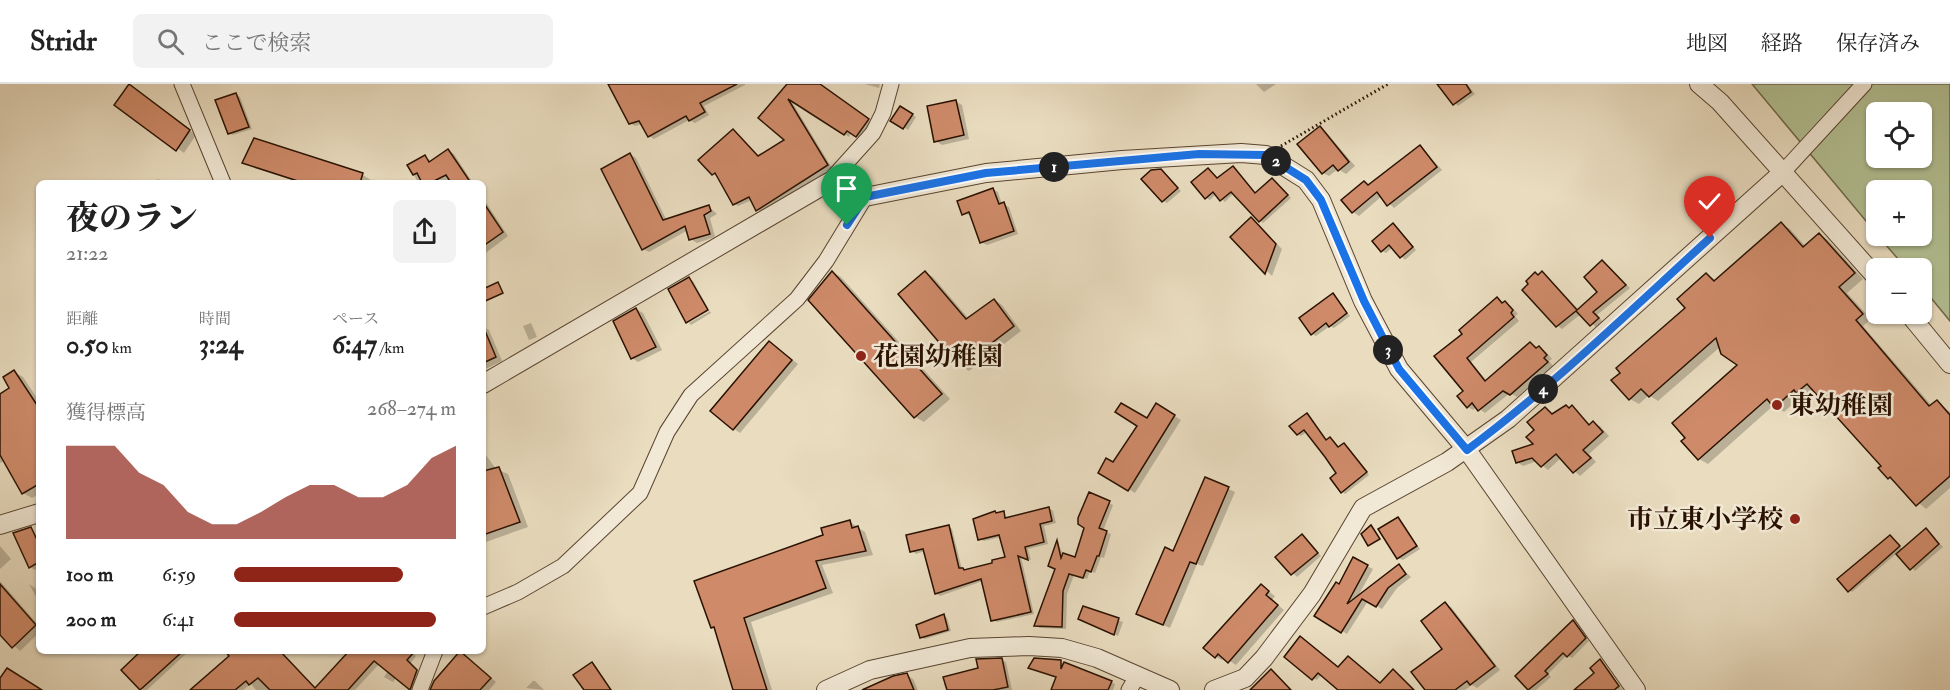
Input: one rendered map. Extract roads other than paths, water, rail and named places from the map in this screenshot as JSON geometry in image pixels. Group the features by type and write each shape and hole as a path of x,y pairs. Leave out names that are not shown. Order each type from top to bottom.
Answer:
{"street":[{"path":"182,84 222,180"},
{"path":"486,382 829,182 873,134 884,113 891,84"},
{"path":"1699,84 1720,102 1866,266"},
{"path":"1214,690 1245,678 1264,658 1312,594 1363,508 1467,450 1508,419 1783,172 1864,84"},
{"path":"829,182 865,197 986,173 1199,154 1266,155 1306,180 1321,200 1364,301 1399,369 1467,450 1636,690"},
{"path":"486,606 518,592 563,566 640,493 667,432 692,395 797,299 826,261 865,197"},
{"path":"1917,324 1950,364"},
{"path":"0,525 36,514"},
{"path":"826,690 870,670 970,648 1062,648 1097,658 1133,684 1170,690"},
{"path":"420,690 434,654"}],"place":[{"name":"花園幼稚園","path":"861,356"},
{"name":"東幼稚園","path":"1777,405"},
{"name":"市立東小学校","path":"1795,519"}]}
